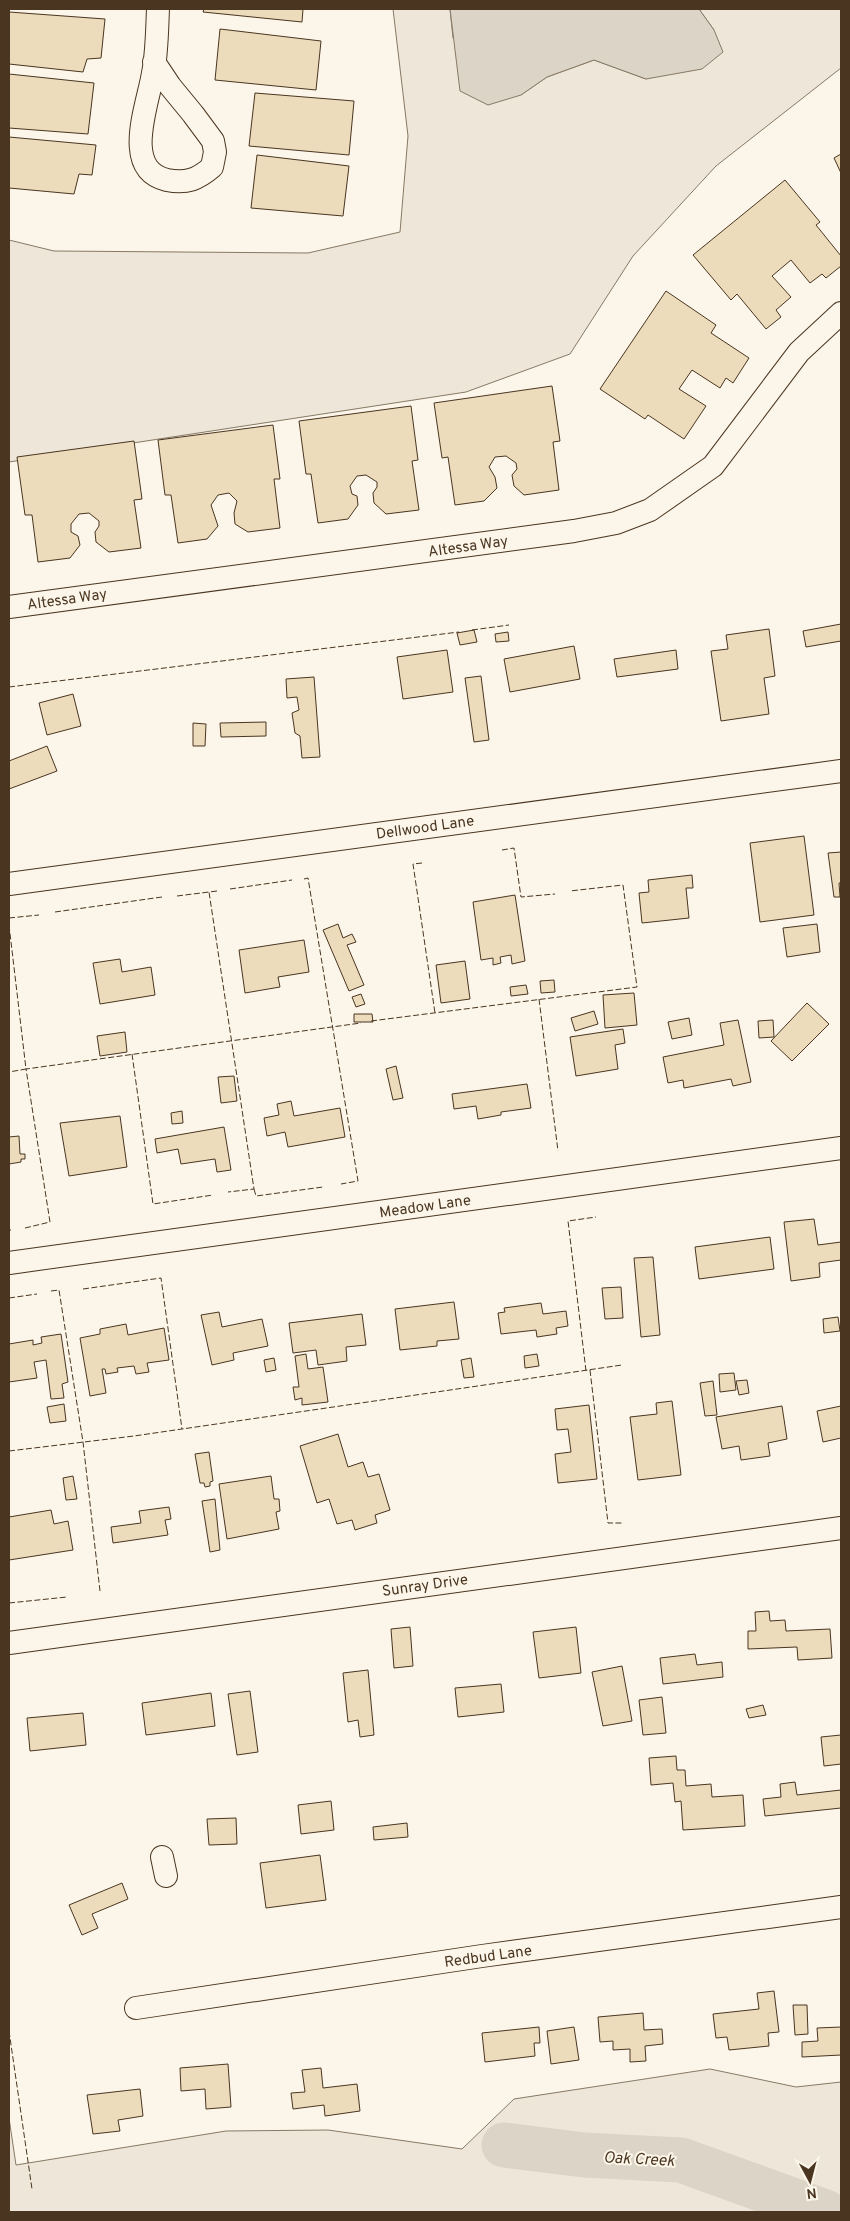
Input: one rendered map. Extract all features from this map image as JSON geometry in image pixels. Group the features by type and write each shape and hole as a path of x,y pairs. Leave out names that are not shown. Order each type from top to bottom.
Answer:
{"street":[{"path":"154,62 170,86 194,114 213,141 215,152 212,167 200,177 187,182 154,176 144,165 140,144 143,116 154,62 158,9"},
{"name":"Altessa Way","path":"9,607 574,532 616,523 650,510 713,466 799,352 841,313"},
{"name":"Dellwood Lane","path":"9,884 841,770"},
{"name":"Meadow Lane","path":"9,1264 841,1148"},
{"name":"Sunray Drive","path":"9,1643 841,1528"},
{"name":"Redbud Lane","path":"136,2008 473,1958 841,1907"}],"shaded area":[{"path":"393,9 450,9 453,38 521,95 547,77 594,60 646,79 714,30 699,9 841,9 841,68 716,166 633,256 570,354 466,392 9,462 9,240 54,251 308,253 400,232 408,136"},
{"path":"450,9 699,9 714,30 723,52 702,69 646,79 594,60 547,77 521,95 488,105 460,91"},
{"path":"710,2069 796,2087 841,2082 841,2212 9,2212 9,2118 16,2165 226,2131 328,2130 462,2149 514,2099"}],"building":[{"path":"204,9 303,9 302,22 203,12"},
{"path":"9,12 105,19 101,58 87,59 83,72 9,64"},
{"path":"220,29 321,41 316,90 215,80"},
{"path":"9,74 94,83 88,134 9,128"},
{"path":"255,93 354,101 349,155 249,146"},
{"path":"9,137 96,145 92,175 79,174 74,194 9,188"},
{"path":"841,154 841,173 834,158"},
{"path":"257,155 349,166 343,216 251,208"},
{"path":"785,180 820,222 816,225 841,256 841,266 826,278 822,274 810,283 791,260 772,276 791,297 776,310 781,317 766,329 737,294 731,300 693,255"},
{"path":"666,291 716,325 711,333 749,358 733,383 726,378 720,388 692,370 679,389 706,406 684,439 648,415 645,419 600,389"},
{"path":"552,386 560,441 553,442 559,490 524,495 514,486 512,475 517,469 516,463 506,456 495,457 489,467 495,477 497,488 484,501 455,505 448,457 442,458 434,403"},
{"path":"411,406 418,460 412,461 419,510 386,514 374,503 373,493 377,487 377,482 366,475 357,476 350,486 352,494 357,496 358,505 348,519 318,523 311,474 306,474 299,421"},
{"path":"273,425 280,479 274,479 280,528 248,532 235,524 234,513 237,501 229,493 218,495 211,505 218,526 207,539 178,543 171,495 165,495 158,440"},
{"path":"134,441 142,499 134,500 141,548 109,552 96,542 95,532 99,526 99,521 89,513 79,514 71,524 71,532 78,536 80,545 70,558 38,562 32,515 25,515 17,457"},
{"path":"841,624 841,641 806,647 803,631"},
{"path":"769,629 775,676 764,678 769,714 721,721 711,651 728,649 726,635"},
{"path":"474,630 477,642 460,645 457,633"},
{"path":"508,632 509,641 496,642 495,634"},
{"path":"574,646 580,679 510,692 504,659"},
{"path":"447,650 453,692 403,699 397,657"},
{"path":"676,650 678,669 617,677 614,659"},
{"path":"481,676 489,740 474,742 465,678"},
{"path":"314,677 320,757 302,758 300,736 295,733 292,713 299,710 297,697 287,698 286,679"},
{"path":"73,694 81,726 47,735 39,703"},
{"path":"266,722 266,736 221,737 220,723"},
{"path":"193,723 206,724 205,746 193,746"},
{"path":"47,746 57,771 9,789 9,761"},
{"path":"804,836 814,915 760,922 750,843"},
{"path":"841,852 840,897 834,897 828,853"},
{"path":"692,875 693,888 686,888 689,918 642,923 639,893 649,892 648,880"},
{"path":"515,895 525,961 512,964 511,955 500,957 501,963 493,965 493,958 481,960 473,902"},
{"path":"338,924 343,938 352,934 356,942 347,945 364,985 349,991 323,930"},
{"path":"817,924 820,952 787,957 783,928"},
{"path":"304,940 309,972 278,977 280,987 245,993 239,950"},
{"path":"120,959 122,972 151,967 155,995 100,1004 93,963"},
{"path":"465,961 470,999 441,1003 436,965"},
{"path":"554,980 555,992 541,993 540,981"},
{"path":"526,985 528,994 511,996 510,987"},
{"path":"634,993 637,1025 605,1028 603,995"},
{"path":"361,994 365,1004 356,1007 352,997"},
{"path":"807,1003 829,1024 792,1061 771,1041"},
{"path":"594,1011 598,1024 575,1031 571,1018"},
{"path":"354,1014 372,1014 373,1022 354,1022"},
{"path":"689,1018 692,1035 672,1039 668,1022"},
{"path":"738,1020 751,1082 733,1086 731,1079 684,1088 683,1080 668,1083 663,1057 724,1045 720,1023"},
{"path":"773,1020 774,1037 759,1038 758,1021"},
{"path":"623,1029 625,1043 615,1045 618,1069 576,1076 570,1037"},
{"path":"125,1032 127,1052 100,1056 97,1036"},
{"path":"396,1066 403,1098 393,1100 386,1069"},
{"path":"234,1076 237,1101 221,1103 218,1077"},
{"path":"527,1084 531,1108 501,1112 501,1115 478,1119 476,1106 454,1109 452,1094"},
{"path":"291,1101 294,1116 340,1108 345,1137 288,1147 285,1132 267,1136 264,1118 279,1115 277,1104"},
{"path":"182,1111 183,1123 172,1124 171,1113"},
{"path":"120,1116 127,1167 69,1176 60,1123"},
{"path":"224,1127 231,1170 217,1172 215,1159 181,1164 178,1149 157,1153 155,1139"},
{"path":"19,1136 20,1154 25,1154 25,1159 21,1159 21,1162 9,1164 9,1137"},
{"path":"814,1219 818,1245 841,1242 841,1260 819,1263 820,1277 791,1281 784,1222"},
{"path":"770,1237 774,1269 699,1279 695,1247"},
{"path":"653,1257 660,1335 641,1337 634,1258"},
{"path":"621,1287 623,1318 605,1319 602,1288"},
{"path":"454,1302 459,1339 437,1341 437,1346 400,1350 395,1309"},
{"path":"541,1303 543,1314 566,1311 568,1326 556,1328 557,1334 537,1337 536,1330 501,1334 498,1313 505,1312 504,1308"},
{"path":"219,1312 222,1327 262,1319 268,1346 233,1353 234,1360 212,1365 201,1315"},
{"path":"362,1314 366,1345 346,1347 347,1361 318,1365 316,1350 293,1353 289,1323"},
{"path":"838,1317 840,1331 824,1333 823,1319"},
{"path":"126,1324 128,1335 164,1328 169,1360 147,1363 149,1372 136,1374 134,1366 117,1368 118,1372 106,1374 105,1369 102,1369 106,1393 90,1396 80,1338 100,1334 100,1329"},
{"path":"61,1334 68,1382 62,1384 64,1398 51,1399 46,1360 34,1362 37,1378 9,1382 9,1344 33,1340 33,1345 42,1343 41,1337"},
{"path":"306,1354 308,1369 323,1367 328,1402 302,1405 302,1398 295,1400 293,1387 299,1387 295,1356"},
{"path":"537,1354 539,1366 525,1368 524,1356"},
{"path":"274,1358 276,1370 266,1372 264,1360"},
{"path":"471,1358 474,1377 464,1378 461,1360"},
{"path":"734,1373 736,1390 720,1392 719,1374"},
{"path":"747,1380 749,1393 739,1395 736,1381"},
{"path":"713,1381 717,1415 705,1416 700,1383"},
{"path":"672,1401 681,1475 638,1480 630,1417 657,1414 656,1403"},
{"path":"64,1404 66,1421 50,1423 47,1407"},
{"path":"589,1405 597,1479 558,1483 555,1454 571,1452 568,1429 557,1430 555,1409"},
{"path":"782,1406 787,1439 768,1443 770,1456 741,1460 739,1446 722,1449 716,1417"},
{"path":"841,1406 841,1438 823,1442 817,1411"},
{"path":"338,1434 348,1467 363,1462 368,1477 379,1474 390,1510 375,1515 377,1523 355,1530 352,1520 337,1524 329,1499 317,1503 300,1446"},
{"path":"209,1452 213,1481 210,1482 210,1486 205,1487 204,1483 200,1483 195,1454"},
{"path":"73,1476 77,1499 66,1500 63,1478"},
{"path":"271,1476 274,1499 279,1499 280,1511 276,1512 279,1529 227,1539 219,1484"},
{"path":"215,1499 220,1550 210,1552 202,1501"},
{"path":"169,1507 171,1519 165,1520 168,1535 113,1543 111,1527 141,1523 139,1511"},
{"path":"51,1510 54,1524 68,1521 73,1550 9,1560 9,1517"},
{"path":"769,1611 770,1621 785,1620 786,1631 830,1629 832,1658 798,1660 797,1647 748,1649 748,1631 756,1631 755,1612"},
{"path":"410,1627 413,1666 394,1668 391,1629"},
{"path":"576,1627 581,1673 539,1678 533,1632"},
{"path":"695,1654 697,1665 722,1662 723,1677 663,1684 660,1658"},
{"path":"622,1666 632,1721 603,1726 592,1672"},
{"path":"368,1670 374,1735 360,1737 358,1720 348,1722 343,1673"},
{"path":"501,1684 504,1712 458,1717 455,1688"},
{"path":"250,1691 258,1752 237,1755 228,1694"},
{"path":"211,1693 215,1726 146,1735 142,1703"},
{"path":"662,1697 666,1733 643,1735 639,1700"},
{"path":"763,1705 766,1715 749,1718 746,1709"},
{"path":"83,1713 86,1745 30,1751 27,1718"},
{"path":"841,1735 841,1764 824,1766 821,1737"},
{"path":"676,1756 677,1770 685,1770 686,1786 711,1784 712,1797 743,1795 745,1826 683,1830 681,1801 675,1802 673,1783 651,1785 649,1758"},
{"path":"795,1782 797,1795 841,1790 841,1808 765,1816 763,1799 781,1797 780,1784"},
{"path":"331,1801 334,1830 301,1834 298,1805"},
{"path":"236,1818 237,1844 209,1845 207,1819"},
{"path":"407,1823 408,1837 374,1840 373,1827"},
{"path":"320,1855 326,1900 266,1908 260,1863"},
{"path":"122,1883 128,1899 92,1914 98,1928 82,1935 69,1905"},
{"path":"774,1991 779,2032 768,2033 769,2046 729,2050 727,2037 716,2038 713,2014 759,2009 757,1993"},
{"path":"793,2005 807,2005 808,2034 795,2035"},
{"path":"643,2013 644,2030 662,2029 663,2044 645,2046 646,2061 630,2062 630,2049 613,2050 613,2041 600,2042 598,2017"},
{"path":"539,2027 540,2043 534,2043 535,2056 485,2062 482,2033"},
{"path":"574,2027 579,2060 551,2064 547,2031"},
{"path":"841,2027 841,2055 802,2057 802,2042 818,2041 817,2028"},
{"path":"228,2064 231,2107 206,2109 205,2089 181,2091 180,2068"},
{"path":"321,2068 323,2088 357,2084 360,2111 325,2116 324,2105 293,2109 291,2093 305,2092 302,2070"},
{"path":"140,2089 143,2116 118,2120 120,2131 93,2134 87,2095"}],"waterway":[{"name":"Oak Creek","path":"504,2145 584,2155 681,2160 825,2212"}],"fence":[{"path":"472,630 509,625"},
{"path":"9,687 459,632"},
{"path":"502,850 514,848 521,897 555,894"},
{"path":"422,863 413,864 435,1013"},
{"path":"304,879 308,878 358,1181 341,1184"},
{"path":"230,889 292,880"},
{"path":"371,1021 637,987 623,885 570,891"},
{"path":"217,891 209,892 254,1189 228,1192"},
{"path":"177,896 209,892"},
{"path":"55,912 162,897"},
{"path":"9,918 39,915"},
{"path":"9,925 26,1069 9,1072"},
{"path":"539,999 558,1151"},
{"path":"25,1228 50,1222 26,1069 361,1023"},
{"path":"132,1054 153,1204 213,1195"},
{"path":"254,1189 256,1196 323,1187"},
{"path":"586,1371 568,1221 596,1217"},
{"path":"83,1289 161,1278 182,1429"},
{"path":"51,1291 59,1290 83,1442 100,1591"},
{"path":"9,1298 37,1294"},
{"path":"9,1451 134,1436 622,1365"},
{"path":"590,1370 608,1523 623,1523"},
{"path":"9,1603 67,1597"},
{"path":"9,2031 32,2189"}]}
